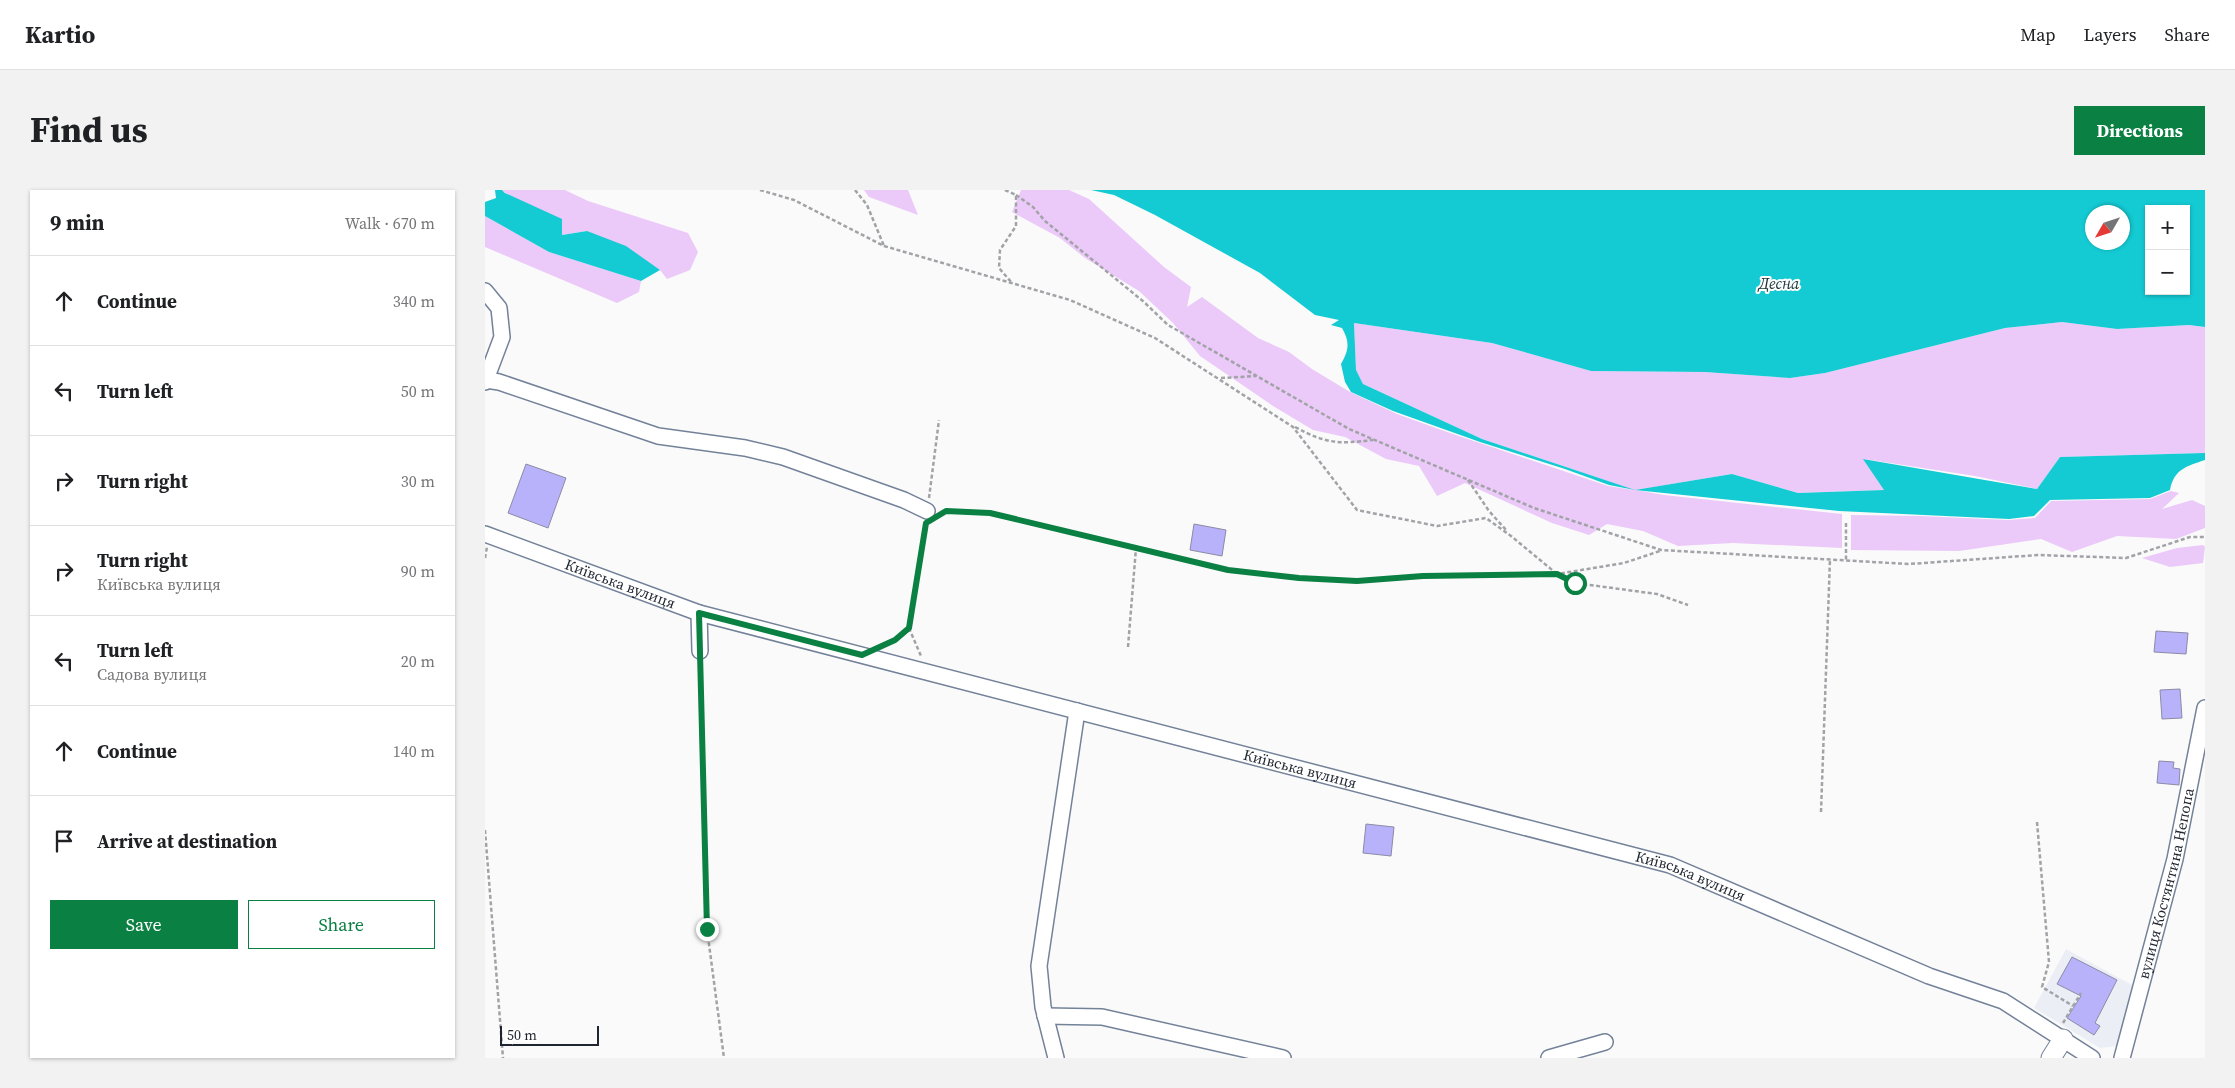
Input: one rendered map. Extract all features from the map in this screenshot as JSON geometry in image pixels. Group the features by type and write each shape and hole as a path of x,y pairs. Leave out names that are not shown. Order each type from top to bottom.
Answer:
{"street":[{"path":"485,291 499,308 503,337 485,381 499,382 658,436 745,448 783,457 905,500 927,517"},
{"name":"Київська вулиця","path":"485,534 699,613 1670,865 1929,976 2003,1001 2092,1058"},
{"path":"699,613 700,651"},
{"name":"вулиця Костянтина Непопа","path":"2122,1058 2175,859 2205,708"},
{"path":"1056,1058 1045,1016 1039,966 1077,711"},
{"path":"1045,1016 1102,1016 1283,1058"},
{"path":"2051,1058 2059,1037"},
{"path":"1549,1058 1605,1042"}],"path":[{"path":"760,190 793,200 884,246 1071,300 1155,338 1220,378 1293,427 1316,439 1339,444 1376,440"},
{"path":"855,190 867,205 884,246"},
{"path":"1005,190 1016,194 1144,302 1167,325 1349,429 1534,508 1661,550 1909,564 2037,555 2126,558 2190,537 2205,537"},
{"path":"1013,284 999,268 1000,250 1016,226 1016,194"},
{"path":"1220,378 1257,376"},
{"path":"933,674 916,649 909,628 927,517 939,420"},
{"path":"1293,427 1357,510 1437,526 1486,518 1557,574 1575,583 1657,594 1688,605"},
{"path":"1467,479 1489,511 1511,536"},
{"path":"927,517 946,511 990,513 1228,570 1299,578 1357,581 1423,576 1557,574 1624,563 1661,550"},
{"path":"1846,523 1846,560"},
{"path":"1128,647 1136,548"},
{"path":"1821,812 1831,559"},
{"path":"862,655 895,640 909,628"},
{"path":"700,651 707,929 724,1058"},
{"path":"2037,822 2049,962 2042,987 2073,1006"},
{"path":"485,830 503,1058"},
{"path":"2059,1037 2081,993"}],"shaded area":[{"path":"502,190 565,190 588,201 688,233 698,252 690,270 667,279 660,270 587,231 562,235"},
{"path":"864,190 908,190 918,215 869,197"},
{"path":"1021,190 1069,190 1089,199 1164,267 1191,287 1187,307 1202,297 1258,338 1289,352 1312,369 1350,392 1397,414 1608,486 1634,490 1482,439 1363,384 1356,371 1354,323 1492,343 1591,371 1705,372 1790,378 1825,373 2005,328 2062,322 2117,329 2189,325 2205,327 2205,453 2060,457 2037,489 1975,476 1864,459 1884,490 1798,493 1732,474 1636,490 1664,495 1842,514 1842,548 1733,543 1678,546 1643,531 1607,524 1589,535 1552,523 1465,483 1437,496 1419,466 1386,459 1345,437 1313,430 1273,406 1200,356 1173,323 1139,291 1085,258 1060,238 1012,212"},
{"path":"485,216 549,252 641,281 639,292 617,303 485,247"},
{"path":"2171,491 2179,493 2162,509 2192,500 2205,506 2205,528 2176,539 2117,536 2072,552 2041,539 1959,551 1851,550 1851,515 2008,520 2035,518 2051,501 2150,499"},
{"path":"2203,545 2205,547 2203,563 2170,567 2142,558 2177,548"},
{"path":"2066,949 2134,986 2117,1046 2100,1048 2034,1008"}],"water":[{"path":"495,190 502,190 562,219 562,235 587,231 626,246 660,270 641,281 549,252 485,216 485,202 496,198"},
{"name":"Десна","path":"1091,190 2205,190 2205,327 2189,325 2117,329 2062,322 2005,328 1825,373 1790,378 1705,372 1591,371 1492,343 1354,323 1356,370 1363,384 1482,439 1635,490 1609,485 1480,442 1393,411 1351,392 1345,382 1341,364 1347,350 1346,338 1342,328 1331,325 1339,320 1315,315 1260,273 1155,215 1114,195"},
{"path":"2205,453 2205,460 2182,469 2178,473 2170,490 2150,498 2050,500 2034,516 2009,519 1839,511 1635,490 1732,474 1798,493 1884,490 1863,459 2037,489 2060,457"}],"building":[{"path":"526,464 566,478 548,528 508,513"},
{"path":"1194,524 1226,530 1222,556 1190,550"},
{"path":"2156,631 2188,633 2186,654 2154,652"},
{"path":"2180,689 2182,718 2162,719 2160,690"},
{"path":"2159,761 2174,762 2173,768 2180,769 2179,785 2157,783"},
{"path":"1366,824 1394,827 1391,856 1363,853"},
{"path":"2072,957 2117,980 2095,1023 2100,1026 2094,1035 2067,1018 2081,996 2057,984"}],"route":[{"path":"707,929 699,613 862,655 895,640 909,628 926,523 946,511 990,513 1228,570 1299,578 1357,581 1423,576 1557,574 1575,583"}]}
